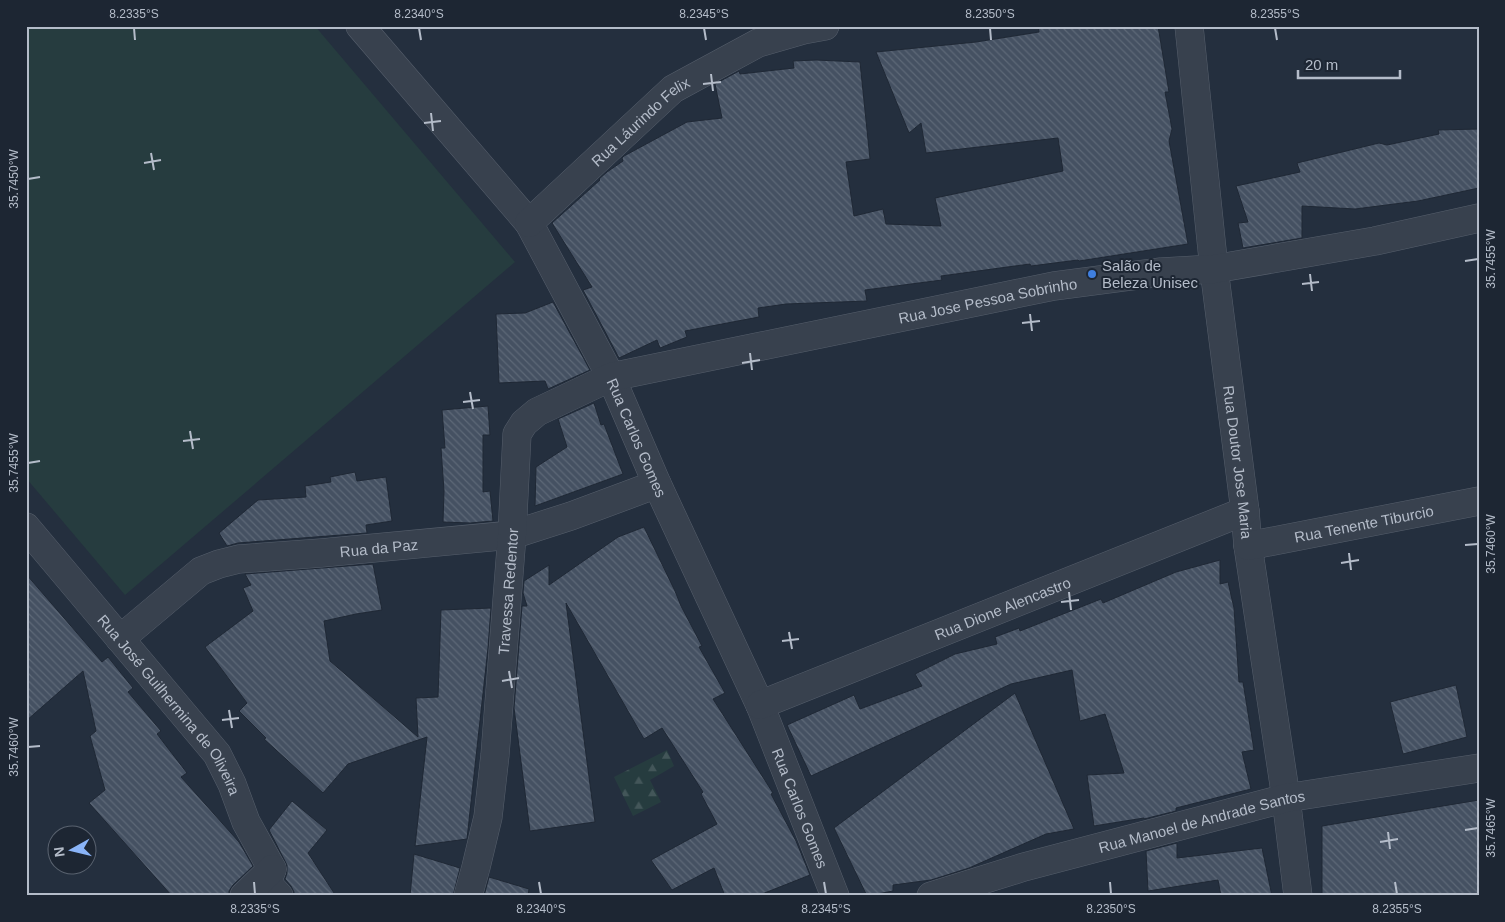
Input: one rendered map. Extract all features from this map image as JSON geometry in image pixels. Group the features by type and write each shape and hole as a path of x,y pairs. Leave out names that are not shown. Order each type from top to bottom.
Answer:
{"street":[{"name":"Rua Carlos Gomes","path":"360,26 529,223 611,377 656,484 760,705 835,896"},
{"name":"Rua Láurindo Felix","path":"529,223 673,89 758,43 803,30 825,26"},
{"name":"Rua Doutor Jose Maria","path":"1189,26 1214,269 1248,546 1286,798 1298,896"},
{"name":"Rua Jose Pessoa Sobrinho","path":"516,434 524,423 537,412 611,377 1054,286 1161,272 1214,269 1375,242 1479,218"},
{"name":"Travessa Redentor","path":"468,896 488,817 496,745 512,535 516,434"},
{"name":"Rua da Paz","path":"120,639 201,571 239,558 322,553 512,535 571,516 656,484"},
{"name":"Rua Tenente Tiburcio","path":"1248,546 1479,501"},
{"name":"Rua Dione Alencastro","path":"760,705 1245,512"},
{"name":"Rua José Guilhermina de Oliveira","path":"26,527 217,754 232,784 246,822 272,869 267,883 279,896"},
{"name":"Rua Manoel de Andrade Santos","path":"931,896 1024,867 1286,798 1479,768"},
{"path":"244,896 272,869"}],"green space":[{"path":"26,26 315,26 515,262 125,595 26,478"},
{"path":"667,750 674,766 650,780 661,802 633,816 614,777"}],"building":[{"path":"1038,26 1158,26 1169,92 1165,92 1172,129 1169,141 1188,244 1079,261 1031,266 1030,264 941,276 942,280 865,290 867,301 786,304 758,308 759,317 685,331 687,337 660,348 657,340 619,358 583,290 592,287 552,223 607,172 623,161 622,158 624,156 687,122 722,118 715,84 739,71 740,74 794,68 793,61 860,62 870,159 846,162 854,216 883,209 886,224 941,226 935,198 1063,171 1058,138 926,153 921,123 909,133 876,52 976,42 1039,32"},
{"path":"1479,129 1479,188 1418,201 1355,209 1302,206 1302,238 1243,248 1238,223 1248,222 1236,186 1300,172 1297,163 1379,143 1387,145 1439,134 1438,130"},
{"path":"553,302 590,370 548,389 545,381 499,383 496,314 525,313"},
{"path":"594,403 601,425 604,424 623,474 535,506 536,467 567,447 558,419"},
{"path":"488,406 490,435 483,435 483,492 490,491 493,521 470,523 443,522 444,491 441,448 445,448 442,410"},
{"path":"355,472 357,481 386,477 392,521 366,525 367,533 238,543 227,546 219,533 258,500 306,497 305,486 331,482 330,477"},
{"path":"644,527 702,646 699,647 725,693 713,699 773,793 771,794 796,841 810,875 757,896 725,896 714,868 672,890 651,860 717,824 701,794 703,792 662,728 644,739 566,603 595,822 530,831 514,708 522,606 527,606 523,593 524,581 549,565 549,585 618,537"},
{"path":"1220,560 1220,584 1228,582 1234,608 1239,682 1243,682 1254,750 1242,752 1251,789 1176,808 1176,811 1144,819 1094,826 1087,775 1124,773 1105,714 1080,721 1072,670 1011,684 811,776 787,725 854,695 860,709 922,686 915,674 955,654 997,644 995,637 1019,628 1020,631 1101,599 1103,603 1176,572"},
{"path":"373,564 382,610 324,621 330,661 418,737 416,698 438,697 441,610 491,608 467,839 415,846 427,737 348,764 323,793 264,739 266,738 239,711 247,703 205,647 253,611 243,588 251,585 245,574"},
{"path":"26,574 102,662 108,657 133,688 128,692 161,731 157,734 187,773 181,777 239,842 253,866 233,885 229,891 229,896 172,896 89,803 105,790 90,736 96,731 83,671 26,721"},
{"path":"1456,685 1467,737 1403,754 1390,702"},
{"path":"1015,693 1074,829 1046,834 969,868 931,880 893,885 893,891 867,896 834,828"},
{"path":"1479,800 1479,896 1322,896 1322,826"},
{"path":"292,801 327,830 308,853 336,896 294,896 291,886 285,879 287,865 269,830"},
{"path":"1177,843 1177,858 1262,848 1272,896 1221,896 1218,880 1148,891 1146,851"},
{"path":"414,854 460,868 453,896 410,896"},
{"path":"489,877 529,889 528,896 484,896"}],"place":[{"name":"Salão de Beleza Unisec","path":"1092,274"}]}
